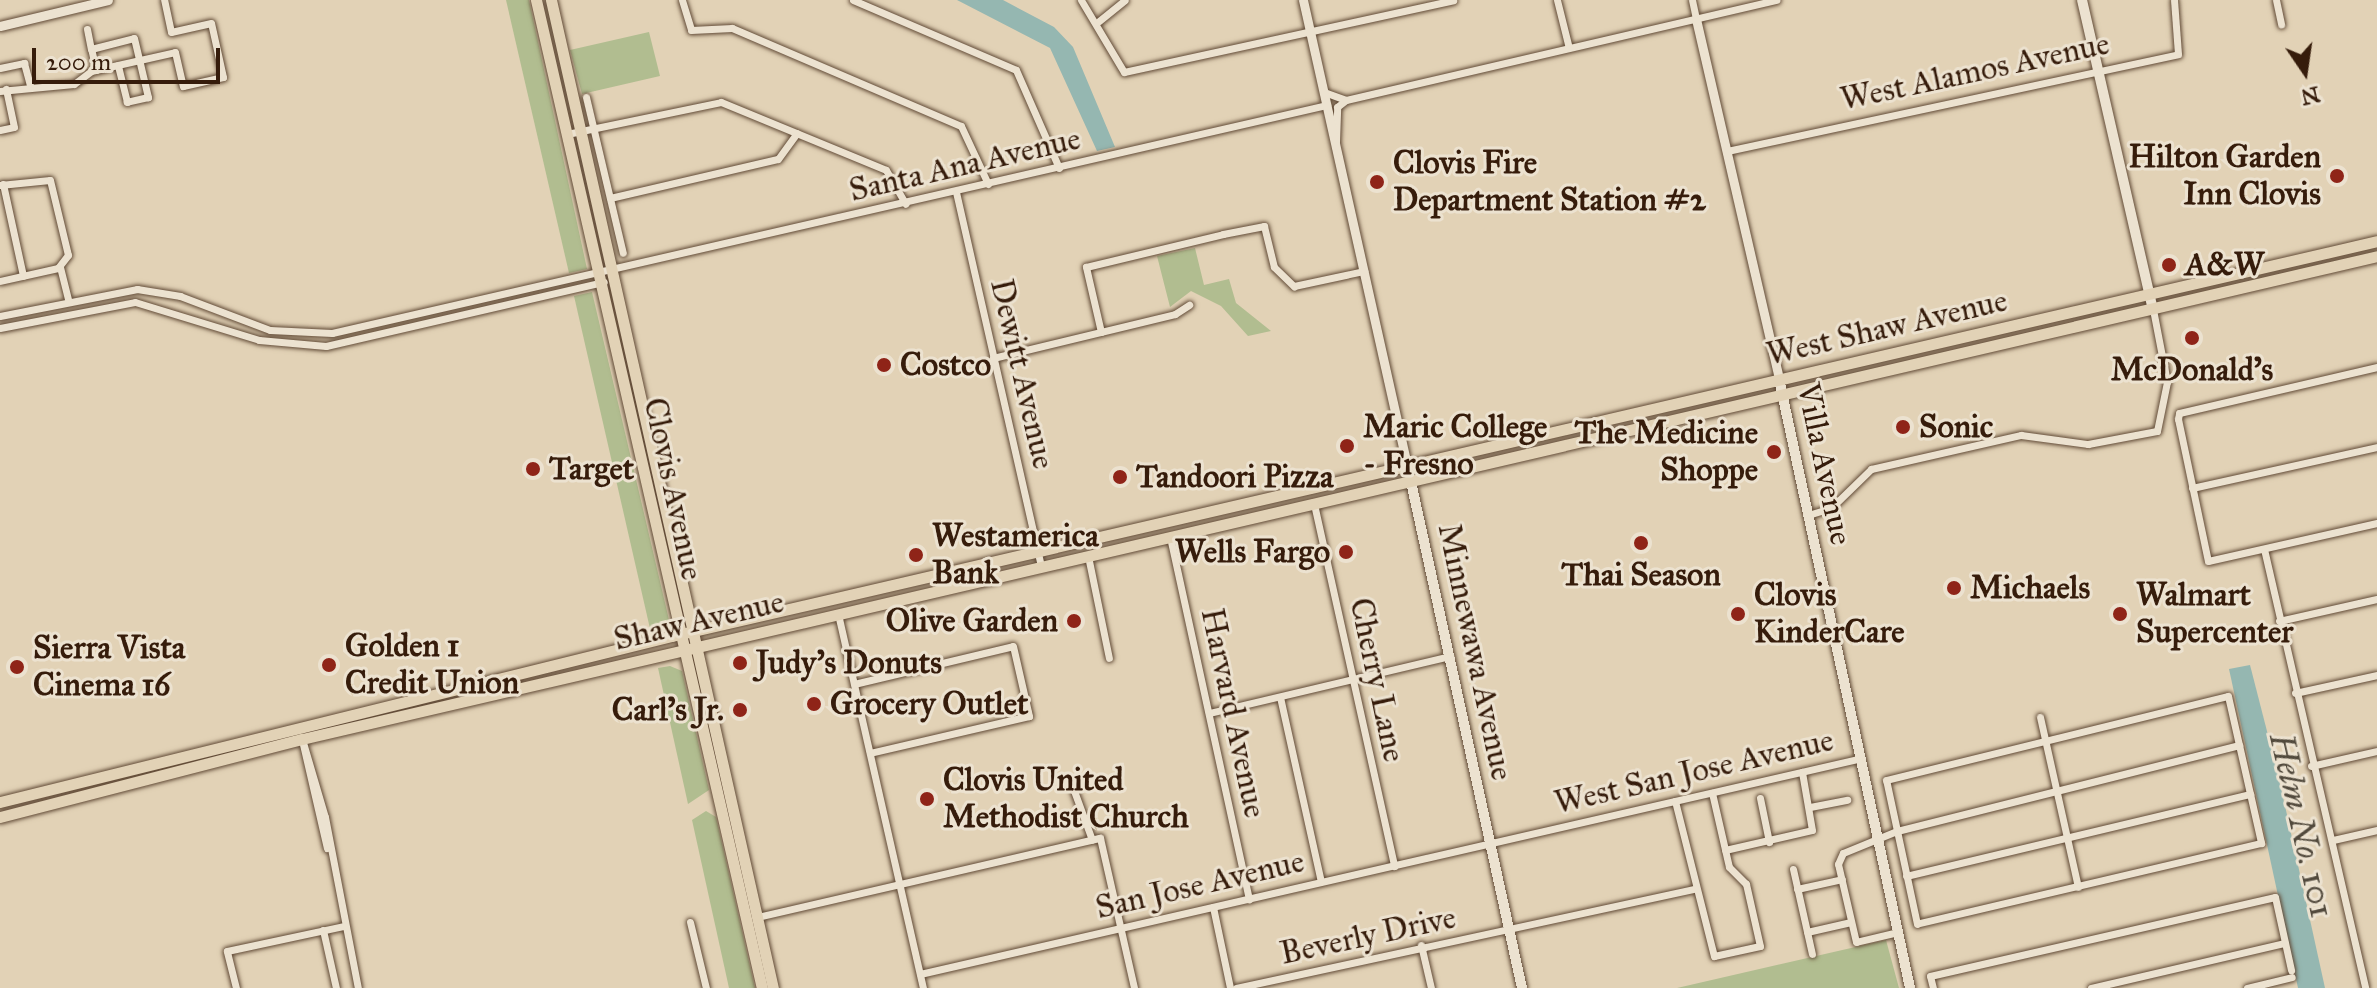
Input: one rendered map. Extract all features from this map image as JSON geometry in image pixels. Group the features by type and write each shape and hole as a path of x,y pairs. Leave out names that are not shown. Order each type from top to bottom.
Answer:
{"main road":[{"name":"Clovis Avenue","path":"536,0 749,938 767,988"},
{"name":"Clovis Avenue","path":"551,0 588,130 615,273 757,917 767,988"},
{"path":"2082,0 2153,309"},
{"name":"West Shaw Avenue","path":"1408,465 2149,291 2377,241"},
{"name":"West Shaw Avenue","path":"1411,482 2377,256"},
{"path":"1967,350 2027,322"},
{"name":"Villa Avenue","path":"1779,379 1910,988"},
{"path":"1602,436 1602,428 1657,415 1664,406"},
{"path":"1518,456 1594,423"},
{"name":"Shaw Avenue","path":"0,802 299,725 679,634 834,601 1408,465"},
{"name":"Shaw Avenue","path":"0,817 302,739 1411,482"},
{"name":"Minnewawa Avenue","path":"1411,482 1522,988"},
{"path":"1170,537 1197,516"},
{"path":"1088,556 1157,533 1162,524"},
{"path":"838,614 840,606 898,593 903,585"},
{"path":"770,632 834,601"},
{"path":"473,700 548,666"},
{"path":"72,800 80,791 147,765"},
{"path":"729,847 757,917"}],"street":[{"path":"0,26 108,0"},
{"path":"164,0 175,52 183,86 223,77 211,23 171,32"},
{"path":"682,0 691,30 732,28 961,126 988,184"},
{"path":"853,0 1016,70 1059,168"},
{"path":"1081,0 1099,21 1124,72 1453,0"},
{"path":"1099,21 1125,0"},
{"name":"Minnewawa Avenue","path":"1303,0 1411,482"},
{"path":"1557,0 1569,48"},
{"name":"Villa Avenue","path":"1692,0 1779,379"},
{"path":"1336,144 1337,107 1346,100 1777,0"},
{"name":"West Alamos Avenue","path":"1727,151 2098,72 2182,51 2174,0"},
{"path":"2276,0 2281,24"},
{"path":"87,29 96,70"},
{"path":"91,49 134,38 148,97 127,102 118,65"},
{"path":"0,130 14,127 3,90 74,84 96,70 175,52"},
{"path":"0,68 24,63 30,86"},
{"path":"1324,92 1346,100"},
{"path":"586,97 588,130 610,198 623,253"},
{"path":"567,134 713,102 886,170 906,204"},
{"name":"Santa Ana Avenue","path":"0,328 135,302 259,340 326,346 615,273 1327,105"},
{"path":"610,198 778,159 797,133"},
{"path":"0,281 23,276 60,267 68,255 50,180 1,185 23,276"},
{"name":"Dewitt Avenue","path":"956,192 1041,567"},
{"path":"1101,332 1086,267 1264,226 1274,267 1294,286 1364,271"},
{"path":"60,267 68,300"},
{"name":"Santa Ana Avenue","path":"0,316 68,300 153,291 270,330 314,334 601,278"},
{"path":"993,358 1101,332 1189,305"},
{"path":"1808,515 1831,508 1871,469 2021,435 2088,444 2157,431 2167,382 2153,309"},
{"path":"2377,367 2179,413 2208,561 2377,523"},
{"path":"2192,488 2377,447"},
{"name":"Cherry Lane","path":"1314,504 1394,866"},
{"name":"Harvard Avenue","path":"1170,537 1249,899"},
{"path":"2264,549 2311,766 2333,840 2365,988"},
{"path":"1088,556 1109,658"},
{"path":"2279,621 2377,599"},
{"path":"838,614 923,988"},
{"path":"854,684 1013,646 1029,716 870,753"},
{"path":"1209,713 1450,656"},
{"path":"2295,693 2377,675"},
{"path":"2228,696 2239,745 2261,843 1917,924 1886,780 2228,696"},
{"path":"1280,697 1321,882"},
{"path":"2040,717 2078,887"},
{"path":"299,725 358,988"},
{"path":"1898,932 1856,942 1842,879 1843,853 1897,831 2239,745"},
{"path":"2311,766 2377,751"},
{"name":"West San Jose Avenue","path":"1490,844 1862,758"},
{"path":"1725,850 1812,830 1802,772"},
{"path":"1073,788 1096,839 1134,988"},
{"path":"1675,801 1714,956 1760,946 1746,884 1731,871 1712,793"},
{"path":"1906,876 2250,794"},
{"path":"1760,798 1769,842"},
{"path":"1810,807 1847,800"},
{"path":"2333,840 2377,830"},
{"path":"757,917 1096,839"},
{"name":"San Jose Avenue","path":"920,974 1490,844"},
{"path":"1793,869 1812,954"},
{"path":"1797,889 1842,879"},
{"name":"Beverly Drive","path":"1233,988 1421,945 1510,932 1695,889"},
{"path":"1933,988 1930,976 2275,897 2292,974 2271,985 2247,988"},
{"path":"1213,907 1233,988"},
{"path":"690,922 706,988"},
{"path":"1807,932 1851,922"},
{"path":"236,988 227,951 344,926"},
{"path":"323,930 336,988"},
{"path":"2091,988 2285,943"},
{"path":"1421,945 1431,988"}],"green space":[{"path":"506,0 529,0 587,269 569,273"},
{"path":"649,32 660,76 582,94 570,50"},
{"path":"1195,248 1204,285 1229,279 1236,303 1271,331 1248,336 1221,306 1191,291 1170,307 1157,256"},
{"path":"592,292 670,624 651,633 574,296"},
{"path":"670,666 682,671 709,790 688,804 658,668"},
{"path":"706,811 716,817 755,988 729,988 692,820"},
{"path":"1886,940 1899,988 1677,988"}],"water":[{"path":"957,0 1003,0 1054,27 1073,47 1115,147 1097,151 1050,48"},
{"path":"2250,665 2278,774 2325,988 2298,988 2229,669"}],"place":[{"name":"Hilton Garden Inn Clovis","path":"2337,176"},
{"name":"Clovis Fire Department Station #2","path":"1377,182"},
{"name":"A&W","path":"2169,265"},
{"name":"McDonald's","path":"2192,338"},
{"name":"Costco","path":"884,365"},
{"name":"Sonic","path":"1903,427"},
{"name":"Maric College - Fresno","path":"1347,446"},
{"name":"The Medicine Shoppe","path":"1774,452"},
{"name":"Target","path":"533,469"},
{"name":"Tandoori Pizza","path":"1120,477"},
{"name":"Thai Season","path":"1641,543"},
{"name":"Wells Fargo","path":"1346,552"},
{"name":"Westamerica Bank","path":"916,555"},
{"name":"Michaels","path":"1954,588"},
{"name":"Clovis KinderCare","path":"1738,614"},
{"name":"Walmart Supercenter","path":"2120,614"},
{"name":"Olive Garden","path":"1074,621"},
{"name":"Judy's Donuts","path":"740,663"},
{"name":"Golden 1 Credit Union","path":"329,665"},
{"name":"Sierra Vista Cinema 16","path":"17,667"},
{"name":"Grocery Outlet","path":"814,704"},
{"name":"Carl's Jr.","path":"740,710"},
{"name":"Clovis United Methodist Church","path":"927,799"}],"water label":[{"name":"Helm No. 101","path":"2302,825"}]}
